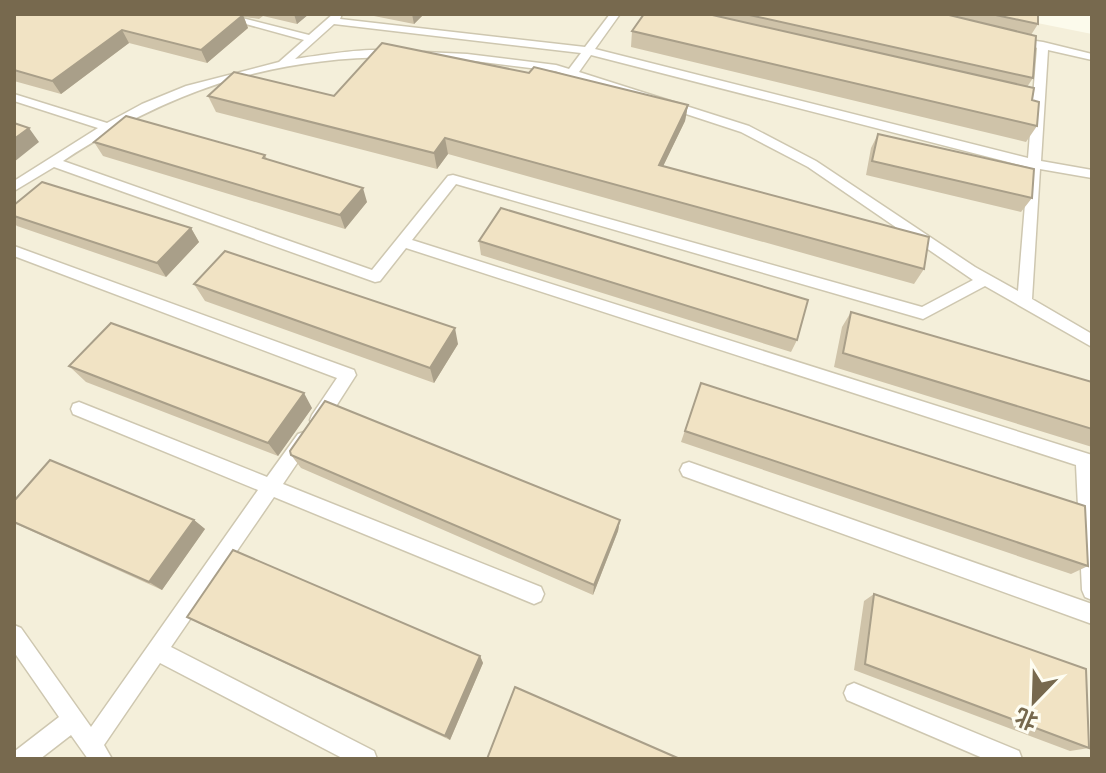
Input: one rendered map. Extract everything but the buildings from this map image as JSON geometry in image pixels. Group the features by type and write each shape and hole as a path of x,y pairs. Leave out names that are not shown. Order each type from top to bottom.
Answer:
{"lane":[{"path":"214,14 312,39"},
{"path":"572,73 615,14"},
{"path":"281,67 336,18 589,51 1034,164 1092,174"},
{"path":"1027,42 1092,57"},
{"path":"1024,302 1043,45"},
{"path":"14,187 169,96 251,71 369,53 467,57 572,73 745,129 812,164 985,280 1092,341"},
{"path":"14,97 111,128"},
{"path":"1024,98 1039,102"},
{"path":"54,162 375,277 453,179 923,313 985,280"},
{"path":"404,242 1088,462 1092,590"},
{"path":"14,251 348,375 158,651 96,752 14,635"},
{"path":"79,409 534,594"},
{"path":"689,470 1092,614"},
{"path":"158,651 366,759"},
{"path":"854,693 1011,759"},
{"path":"23,759 73,720"}],"shaded area":[{"path":"14,14 992,14 1092,34 1092,759 14,759"}]}
